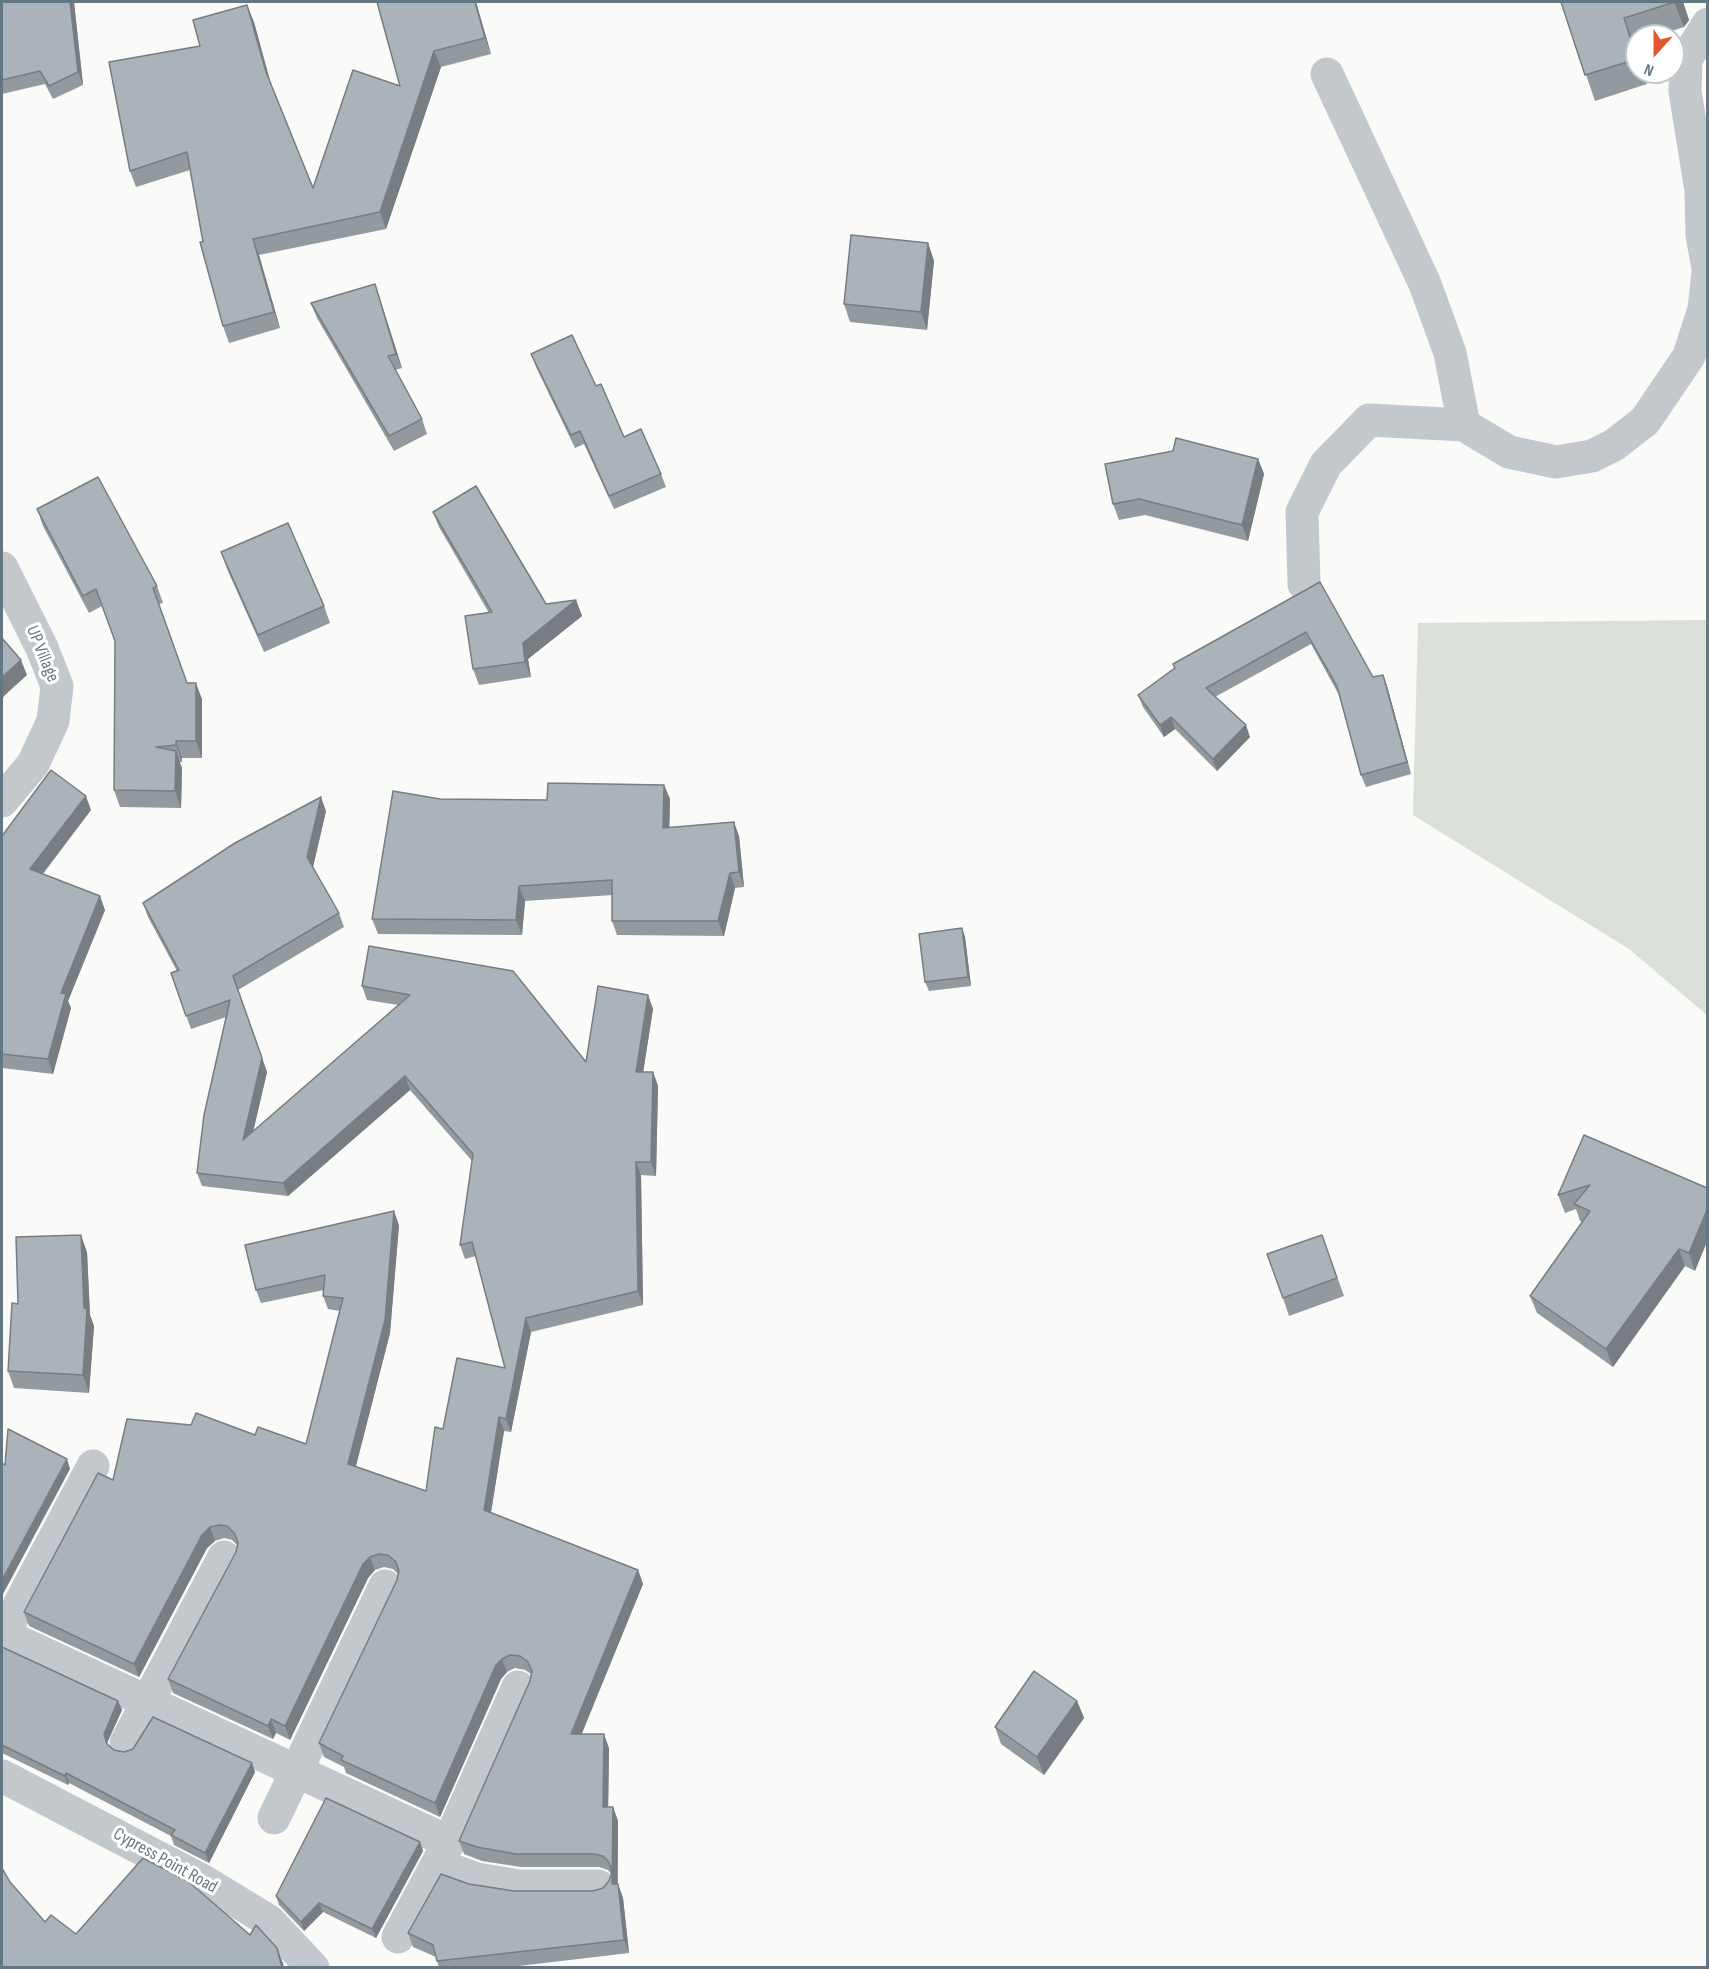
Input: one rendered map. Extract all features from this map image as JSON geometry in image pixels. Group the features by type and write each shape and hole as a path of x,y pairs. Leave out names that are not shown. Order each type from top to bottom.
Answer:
{"street":[{"path":"1707,24 1686,59 1685,91 1701,191 1702,235 1707,268"},
{"path":"1327,74 1425,284 1450,353 1464,425"},
{"path":"1304,584 1302,512 1326,464 1369,420 1464,425 1509,452 1556,462 1592,456 1614,445 1645,421 1689,356 1704,309 1707,273"},
{"name":"UP Village","path":"2,568 42,648 57,686 53,721 38,754 33,764 2,801"},
{"path":"93,1466 2,1635 297,1773 443,1853 477,1879 519,1886 598,1886"},
{"path":"126,1743 224,1557"},
{"path":"274,1818 385,1586"},
{"path":"398,1937 443,1853 518,1688"},
{"name":"Cypress Point Road","path":"2,1776 205,1882 269,1921 313,1968"}],"shaded area":[{"path":"1708,620 1707,1015 1629,949 1413,815 1418,623"}],"building":[{"path":"2,2 70,2 78,72 49,86 40,71 2,80"},
{"path":"377,2 475,2 485,38 434,51 380,212 253,239 274,312 223,326 200,242 203,242 187,152 130,171 109,62 200,46 193,20 247,5 266,72 313,188 353,70 400,86"},
{"path":"1561,2 1675,2 1624,18 1625,63 1585,75"},
{"path":"851,235 928,243 921,312 844,304"},
{"path":"375,284 396,354 388,356 422,419 389,436 311,303"},
{"path":"572,335 596,386 601,384 624,437 641,429 661,474 609,496 580,431 571,435 531,354"},
{"path":"1176,438 1258,459 1242,525 1139,499 1113,504 1105,464 1173,451"},
{"path":"98,477 157,586 153,588 187,683 196,683 196,741 176,741 176,745 156,747 176,751 175,791 114,790 115,641 96,589 83,596 37,509"},
{"path":"476,486 546,604 576,600 523,643 525,662 473,669 465,616 492,612 433,512"},
{"path":"288,523 324,606 258,635 221,552"},
{"path":"1320,582 1373,677 1383,675 1407,762 1361,775 1337,686 1306,632 1206,688 1246,725 1213,759 1171,717 1160,725 1138,695 1175,668 1173,664"},
{"path":"2,638 21,660 2,677"},
{"path":"51,770 86,796 30,869 100,896 61,993 66,994 48,1059 2,1054 2,836"},
{"path":"548,783 664,785 663,828 734,822 739,872 730,873 718,921 612,921 612,880 519,886 516,920 372,919 393,791 440,799 547,800"},
{"path":"321,797 307,857 339,913 233,976 262,1058 243,1140 410,995 362,986 369,946 513,971 586,1062 598,986 648,995 636,1072 653,1072 651,1162 636,1162 638,1291 526,1318 506,1419 499,1417 484,1510 638,1570 571,1734 604,1734 603,1807 613,1807 612,1884 618,1884 624,1940 437,1961 433,1945 408,1933 441,1874 469,1884 514,1891 593,1891 603,1888 612,1872 609,1862 603,1856 594,1854 516,1854 477,1847 459,1841 530,1681 532,1671 528,1662 520,1656 510,1655 496,1665 435,1803 341,1760 343,1756 319,1743 397,1580 399,1571 396,1562 388,1555 379,1554 370,1557 363,1564 285,1726 271,1719 268,1726 168,1679 236,1552 238,1543 235,1534 227,1526 210,1527 202,1535 134,1664 24,1612 98,1473 113,1480 127,1419 191,1425 196,1413 255,1435 258,1427 306,1444 343,1298 323,1296 325,1275 256,1290 245,1245 394,1211 385,1320 348,1464 426,1491 435,1427 443,1429 457,1358 505,1368 472,1242 460,1245 473,1154 405,1076 283,1183 197,1173 204,1115 230,1000 186,1016 171,973 179,970 143,903 235,843"},
{"path":"962,928 968,977 925,982 919,934"},
{"path":"1584,1135 1707,1188 1707,1210 1689,1253 1679,1249 1606,1349 1530,1296 1590,1211 1574,1204 1590,1185 1558,1195"},
{"path":"81,1235 84,1308 87,1309 83,1375 8,1371 12,1303 18,1304 16,1237"},
{"path":"1322,1235 1337,1278 1283,1298 1267,1254"},
{"path":"8,1429 67,1459 2,1580 2,1463 5,1465"},
{"path":"2,1647 118,1701 104,1734 107,1744 114,1750 124,1752 133,1749 153,1717 252,1763 205,1853 171,1835 175,1830 66,1773 65,1776 2,1745"},
{"path":"1034,1671 1077,1701 1037,1757 995,1727"},
{"path":"326,1798 420,1842 372,1929 319,1903 301,1922 276,1896"},
{"path":"143,1858 189,1882 250,1935 256,1925 277,1948 282,1968 2,1968 2,1868 10,1882 45,1922 51,1915 76,1934"}]}
